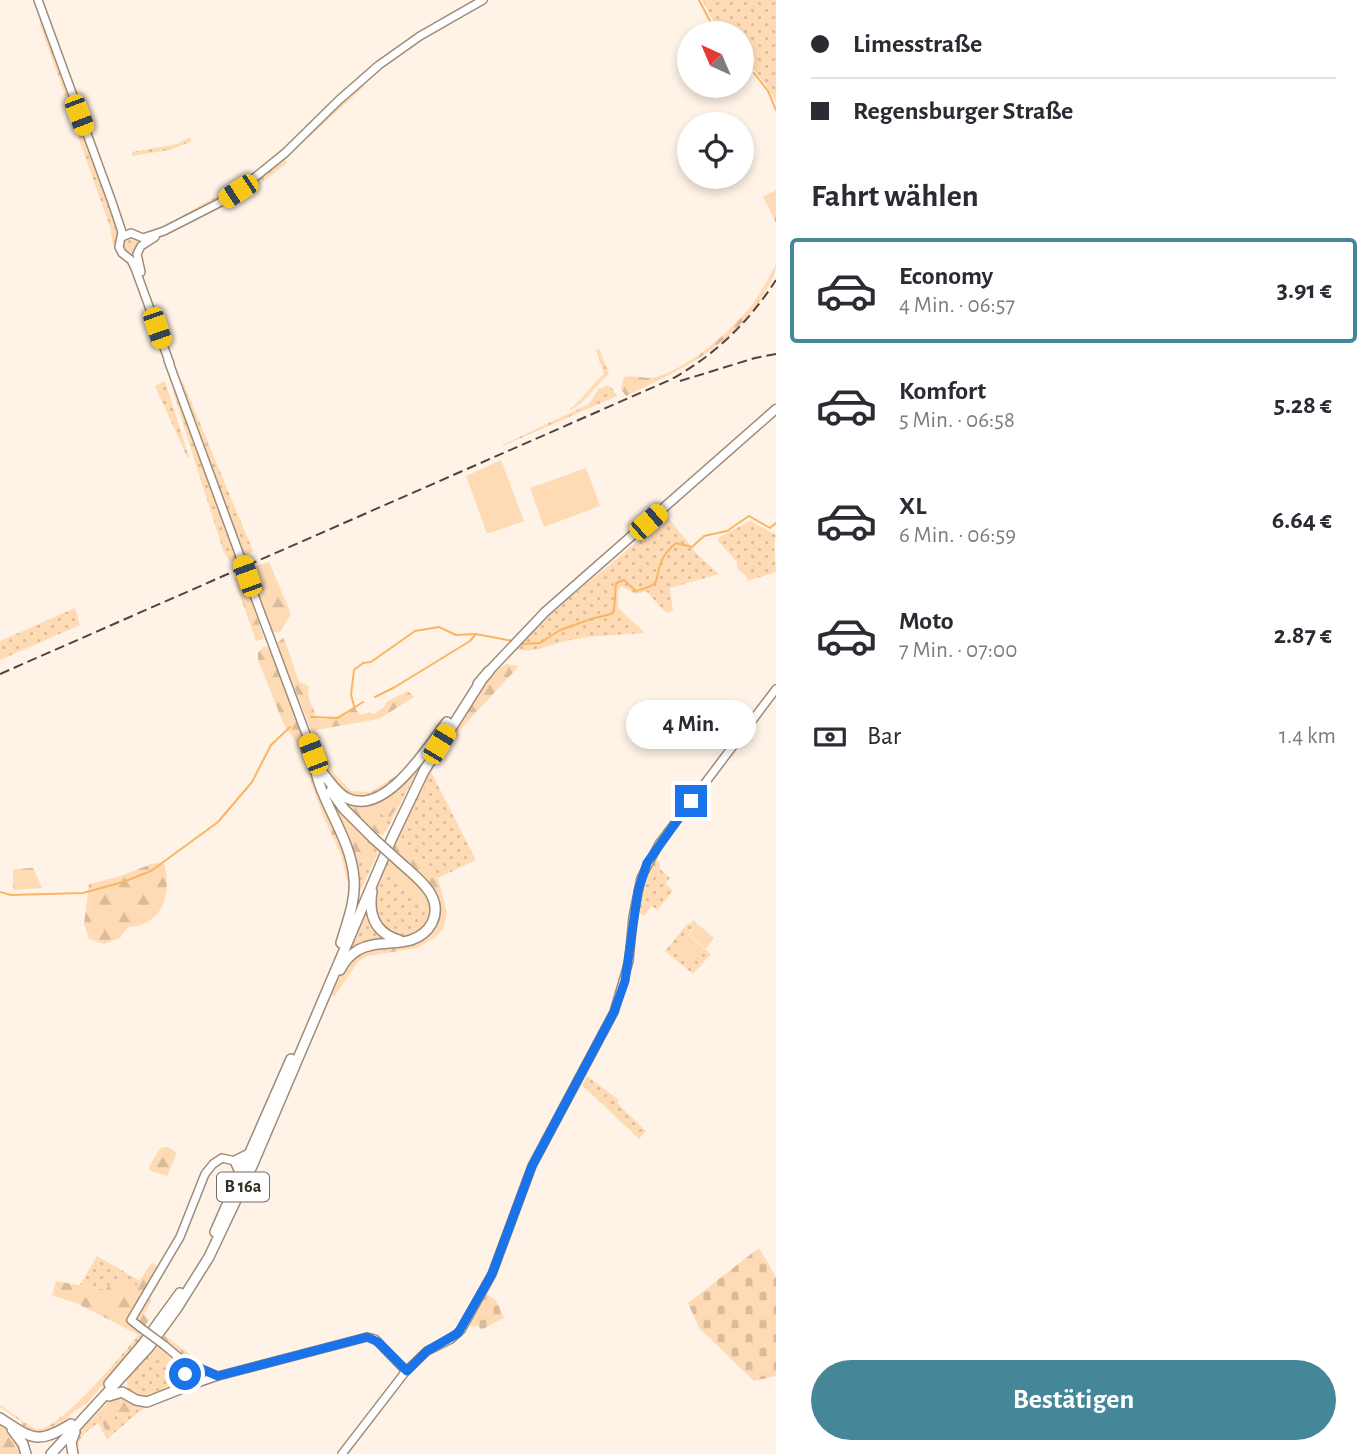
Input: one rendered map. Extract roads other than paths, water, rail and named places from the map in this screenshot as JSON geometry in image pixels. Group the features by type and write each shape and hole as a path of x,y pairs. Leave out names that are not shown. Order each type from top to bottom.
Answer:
{"highway":[{"name":"B 16a","path":"51,1454 143,1344 182,1290 212,1239 407,793 453,715 489,671"},
{"name":"B 16a","path":"43,1454 99,1404 124,1376 159,1333 209,1256 253,1164 376,876 424,771 481,681"},
{"path":"321,771 344,796 363,802 374,799 405,775 453,715"},
{"path":"313,754 314,769 324,801 343,838 353,868 354,897 341,943"},
{"path":"316,1015 343,965 355,951 379,944 411,940 424,933 435,912 434,899 430,892 344,809 321,771"},
{"path":"376,876 370,905 372,918 384,933 401,941"},
{"path":"239,1178 235,1161 244,1159 251,1152"},
{"path":"124,1376 126,1394"},
{"path":"99,1404 114,1393 126,1394 147,1402 180,1389"},
{"path":"3,1420 37,1438 49,1437 74,1425"},
{"path":"3,1420 19,1437 26,1454"},
{"path":"73,1454 71,1441 74,1425"}],"main road":[{"name":"B 16a","path":"489,671 520,636 776,409"}],"street":[{"path":"38,0 112,202 122,237 119,247 135,268 321,771"},
{"path":"140,242 238,191 285,153 379,65 419,36 483,0"},
{"path":"112,202 131,233 140,242"},
{"path":"122,237 131,233"},
{"path":"140,242 136,258 170,364"},
{"path":"128,256 137,254"},
{"path":"342,1454 407,1371 427,1351 441,1345 461,1330 495,1266 532,1166 614,1012 625,981 638,891 647,863 776,689"},
{"path":"218,1376 183,1361 131,1320 180,1237 205,1174 212,1164 222,1158 235,1161"},
{"path":"180,1389 218,1376 367,1337 378,1342 407,1371"},
{"path":"180,1389 185,1374 183,1361"}],"waterway":[{"path":"699,0 710,21"},
{"path":"754,73 768,91 776,110"},
{"path":"521,644 540,643 560,630 611,614 614,611 616,583 624,580 636,591 651,586 656,581 662,559 676,543 692,547 704,536 727,531 749,516 770,528 776,523"},
{"path":"355,709 351,695 354,670 363,663 371,662 415,631 439,627 456,635 475,634"},
{"path":"375,697 470,641 476,634 513,641"},
{"path":"311,717 338,718 363,702"},
{"path":"0,892 11,895 83,893 151,871 218,822 252,782 271,745 290,727"}],"railway":[{"path":"0,674 672,379 703,359 730,336 776,280"},
{"path":"680,381 776,354"}]}
